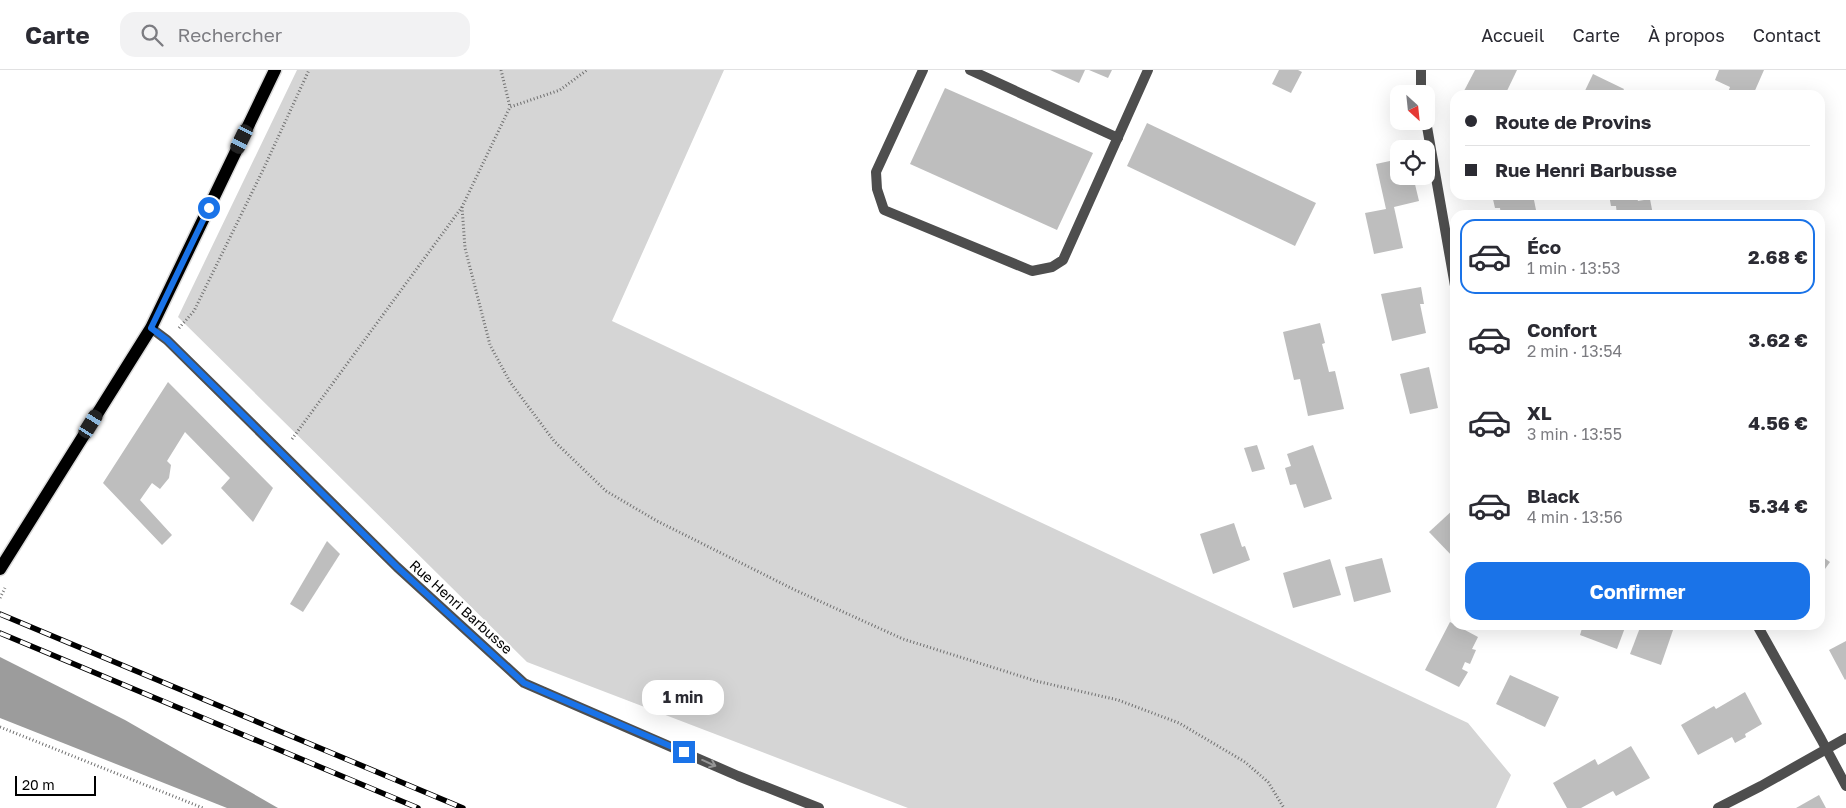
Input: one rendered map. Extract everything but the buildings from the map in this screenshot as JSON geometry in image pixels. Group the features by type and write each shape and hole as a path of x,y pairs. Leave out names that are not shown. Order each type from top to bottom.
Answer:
{"main road":[{"path":"0,569 151,328 275,70"}],"street":[{"path":"923,70 876,172 877,189 884,210 1032,271 1052,267 1064,260 1148,70"},
{"path":"970,70 1118,138"},
{"path":"1421,70 1421,85"},
{"path":"1428,130 1450,258"},
{"name":"Rue Henri Barbusse","path":"151,328 167,340 397,567 524,683 738,776 819,808"},
{"path":"1760,630 1846,786"},
{"path":"1718,808 1846,738"}],"path":[{"path":"167,340 194,311 263,170 309,70"},
{"path":"281,453 462,207 510,107 501,70"},
{"path":"510,107 560,90 587,70"},
{"path":"462,207 465,248 490,345 510,382 554,442 606,491 657,521 778,581 903,639 1036,681 1118,700 1179,723 1245,762 1268,782 1284,808"},
{"path":"0,727 203,808"}],"shaded area":[{"path":"297,70 724,70 612,321 1468,723 1511,775 1496,808 908,808 527,662 178,317"},
{"path":"0,657 125,720 278,808 227,808 0,718"}],"railway":[{"path":"0,614 463,808"},
{"path":"0,633 418,808"}],"route":[{"path":"209,208 151,328 167,340 397,567 524,683 684,752"}]}
